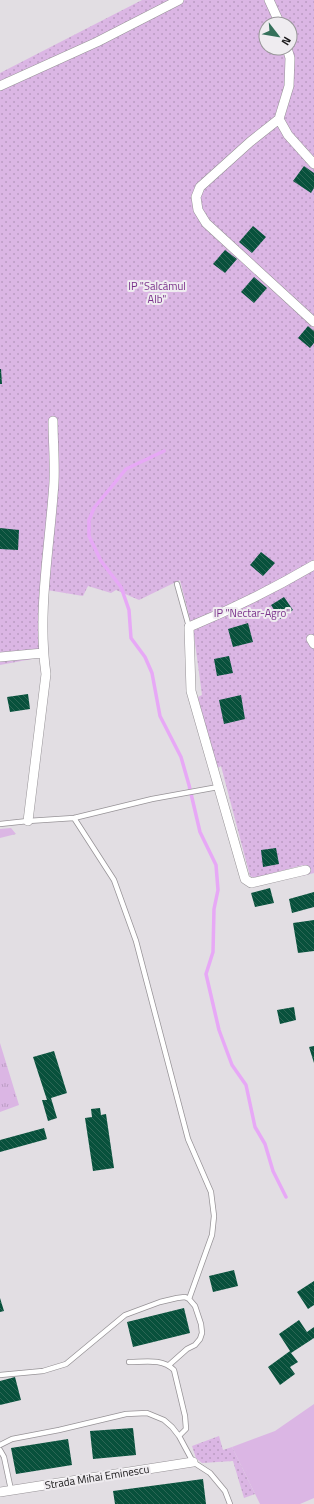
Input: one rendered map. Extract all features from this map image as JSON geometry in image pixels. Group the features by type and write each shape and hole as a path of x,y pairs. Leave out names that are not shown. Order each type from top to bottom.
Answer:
{"street":[{"path":"0,86 97,42 179,0"},
{"path":"269,0 276,16"},
{"path":"289,56 290,86 279,119 200,187 196,197 198,210 206,223 314,322"},
{"path":"279,119 288,135 314,164"},
{"path":"28,821 46,674 43,653 45,581 54,480 53,421"},
{"path":"306,870 260,882 250,883 245,879 191,691 189,627 235,608 314,565"},
{"path":"0,657 43,653"},
{"name":"Strada Mihai Eminescu","path":"0,1492 193,1462"}],"lane":[{"path":"177,584 189,627"},
{"path":"0,824 74,818 152,798 218,787"},
{"path":"74,818 114,880 136,942 188,1139 211,1192 214,1216 212,1234 189,1299"},
{"path":"0,1375 43,1372 66,1364 124,1315 139,1309 185,1297 195,1306 201,1324 202,1333 200,1339 195,1345 169,1365"},
{"path":"129,1362 162,1362 169,1365 174,1370 186,1416 186,1429 179,1436"},
{"path":"0,1445 12,1439 59,1430 126,1414 147,1413 156,1416 172,1427 179,1436 193,1462 210,1473 225,1491 230,1504"},
{"path":"0,1450 4,1457 11,1490"}],"green space":[{"name":"IP \"Salcâmul Alb\"","path":"142,0 314,0 314,873 302,876 303,865 255,878 250,876 221,766 216,769 198,697 202,695 194,635 180,580 139,600 116,590 111,593 88,586 83,596 47,590 48,656 0,665 0,73"},
{"path":"11,828 16,834 0,838 0,829"},
{"path":"0,1043 19,1105 0,1112"},
{"path":"314,1404 314,1498 300,1504 260,1504 232,1447 275,1431"},
{"path":"219,1436 223,1450 232,1447 255,1494 244,1498 233,1461 202,1463 196,1458 192,1446"}],"building":[{"path":"304,166 314,173 314,188 311,193 293,181"},
{"path":"253,226 266,237 252,253 239,242"},
{"path":"225,250 237,259 225,273 213,264"},
{"path":"254,277 267,288 254,303 241,292"},
{"path":"308,326 314,331 314,343 310,348 298,338"},
{"path":"1,369 2,384 0,384"},
{"path":"0,528 19,530 18,550 0,549"},
{"path":"261,552 275,563 263,576 250,565"},
{"path":"284,597 293,610 280,619 271,605"},
{"path":"248,623 253,642 233,647 228,629"},
{"path":"229,656 233,673 217,676 214,659"},
{"path":"28,694 30,709 10,712 7,697"},
{"path":"241,695 245,719 224,724 219,700"},
{"path":"276,848 279,864 263,867 261,850"},
{"path":"270,888 274,903 255,907 251,893"},
{"path":"314,892 314,907 292,913 289,899"},
{"path":"314,920 314,951 298,953 293,923"},
{"path":"294,1007 296,1020 280,1024 277,1010"},
{"path":"314,1046 314,1063 309,1047"},
{"path":"54,1051 67,1093 51,1098 57,1118 48,1121 42,1100 47,1100 33,1057"},
{"path":"100,1108 101,1115 106,1114 114,1168 93,1171 85,1118 92,1117 91,1109"},
{"path":"44,1128 47,1139 0,1152 0,1140"},
{"path":"234,1270 238,1286 213,1292 209,1276"},
{"path":"314,1281 314,1305 308,1309 297,1292"},
{"path":"0,1298 4,1311 0,1312"},
{"path":"184,1308 190,1333 133,1347 127,1322"},
{"path":"299,1320 307,1332 314,1327 314,1338 291,1353 298,1362 290,1367 295,1374 280,1385 268,1367 290,1351 279,1334"},
{"path":"15,1377 21,1400 0,1405 0,1381"},
{"path":"133,1428 136,1455 93,1459 90,1431"},
{"path":"68,1439 72,1465 16,1474 11,1448"},
{"path":"203,1479 206,1504 115,1504 113,1491"}],"waterway":[{"path":"164,451 126,469 94,508 89,520 89,536 101,561 121,587 129,610 131,638 145,657 152,673 160,716 181,757 200,832 216,865 218,890 214,909 213,952 206,974 219,1030 232,1065 246,1085 255,1127 265,1144 273,1171 286,1197"}],"park label":[{"name":"IP \"Nectar-Agro\"","path":"252,613"}]}
